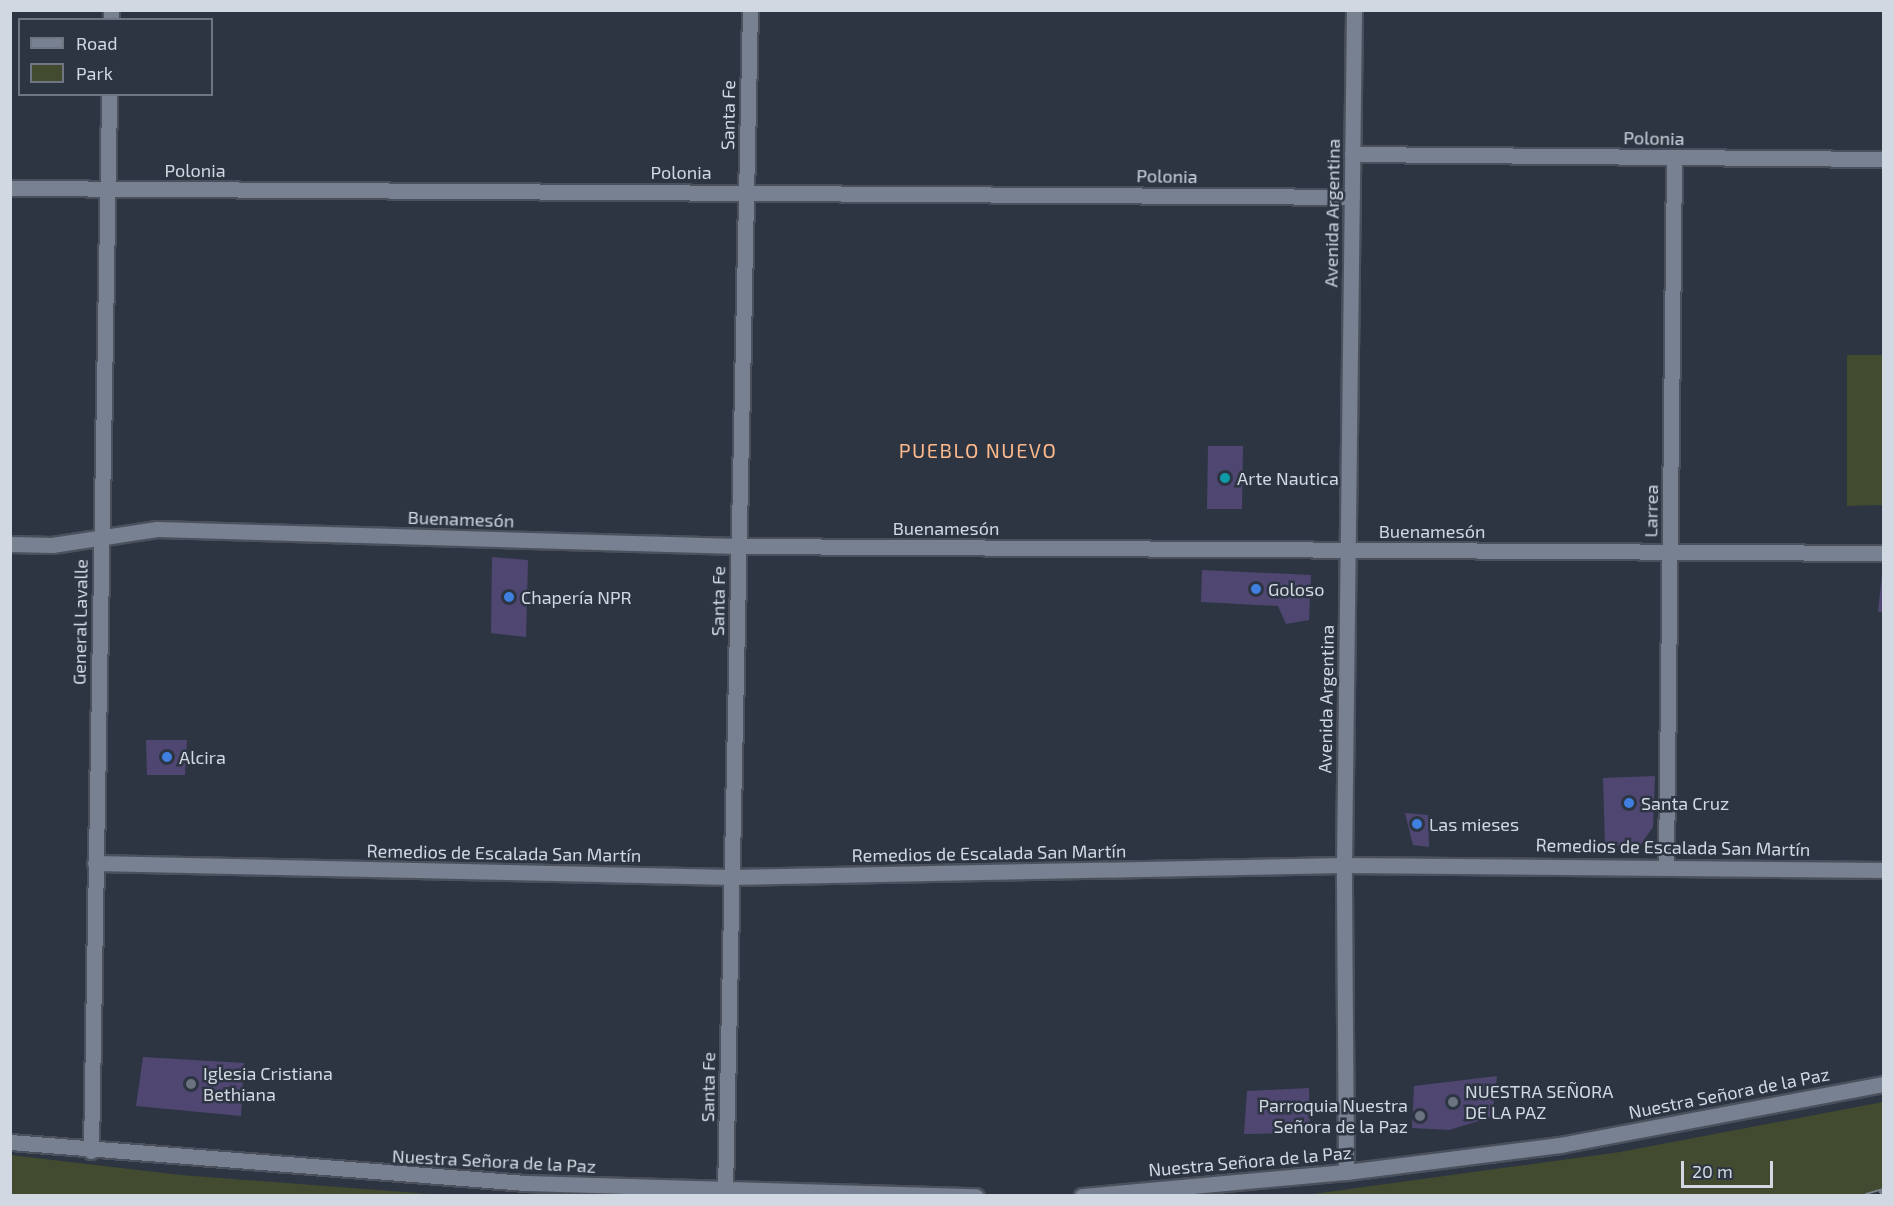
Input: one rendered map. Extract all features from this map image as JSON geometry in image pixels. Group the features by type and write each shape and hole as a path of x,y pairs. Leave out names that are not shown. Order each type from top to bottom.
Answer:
{"street":[{"name":"Santa Fe","path":"725,1191 750,10"},
{"name":"Avenida Argentina","path":"1346,1172 1344,865 1354,10"},
{"name":"General Lavalle","path":"91,1150 109,96"},
{"name":"Polonia","path":"1352,154 1884,159"},
{"name":"Larrea","path":"1666,865 1674,157"},
{"name":"Polonia","path":"10,188 1352,197"},
{"name":"Buenamesón","path":"10,544 51,545 101,534 157,529 738,546 1884,553"},
{"name":"Remedios de Escalada San Martín","path":"95,863 731,877 1344,865 1666,865 1884,870"},
{"name":"Nuestra Señora de la Paz","path":"1082,1196 1346,1172 1560,1145 1884,1084"},
{"name":"Nuestra Señora de la Paz","path":"10,1142 286,1168 725,1191 976,1196"}],"green space":[{"path":"1847,355 1883,355 1883,505 1847,506"},
{"path":"1883,1102 1883,1195 1306,1195 1620,1152"},
{"path":"10,1155 181,1175 443,1195 11,1195"}],"building":[{"name":"Arte Nautica","path":"1208,446 1243,446 1242,509 1207,509"},
{"name":"Chapería NPR","path":"492,557 528,560 526,637 491,633"},
{"name":"Goloso","path":"1202,570 1311,575 1309,620 1286,624 1278,606 1201,602"},
{"path":"1882,574 1884,612 1878,612"},
{"name":"Alcira","path":"146,740 187,740 185,775 147,775"},
{"name":"Santa Cruz","path":"1655,776 1653,827 1639,847 1605,845 1603,778"},
{"name":"Las mieses","path":"1405,813 1428,815 1429,847 1413,845"},
{"name":"Iglesia Cristiana Bethiana","path":"143,1057 244,1063 241,1116 136,1106"},
{"name":"NUESTRA SEÑORA DE LA PAZ","path":"1497,1076 1492,1117 1449,1130 1412,1128 1414,1086"},
{"path":"1309,1088 1310,1133 1244,1134 1247,1091"}],"railway":[{"path":"1866,1196 1884,1191"}],"place":[{"name":"Arte Nautica","path":"1225,478"},
{"name":"Goloso","path":"1256,589"},
{"name":"Chapería NPR","path":"509,597"},
{"name":"Alcira","path":"167,757"},
{"name":"Santa Cruz","path":"1629,803"},
{"name":"Las mieses","path":"1417,824"},
{"name":"Iglesia Cristiana Bethiana","path":"191,1084"},
{"name":"NUESTRA SEÑORA DE LA PAZ","path":"1453,1102"},
{"name":"Parroquia Nuestra Señora de la Paz","path":"1420,1116"}],"district":[{"name":"PUEBLO NUEVO","path":"978,450"}]}
